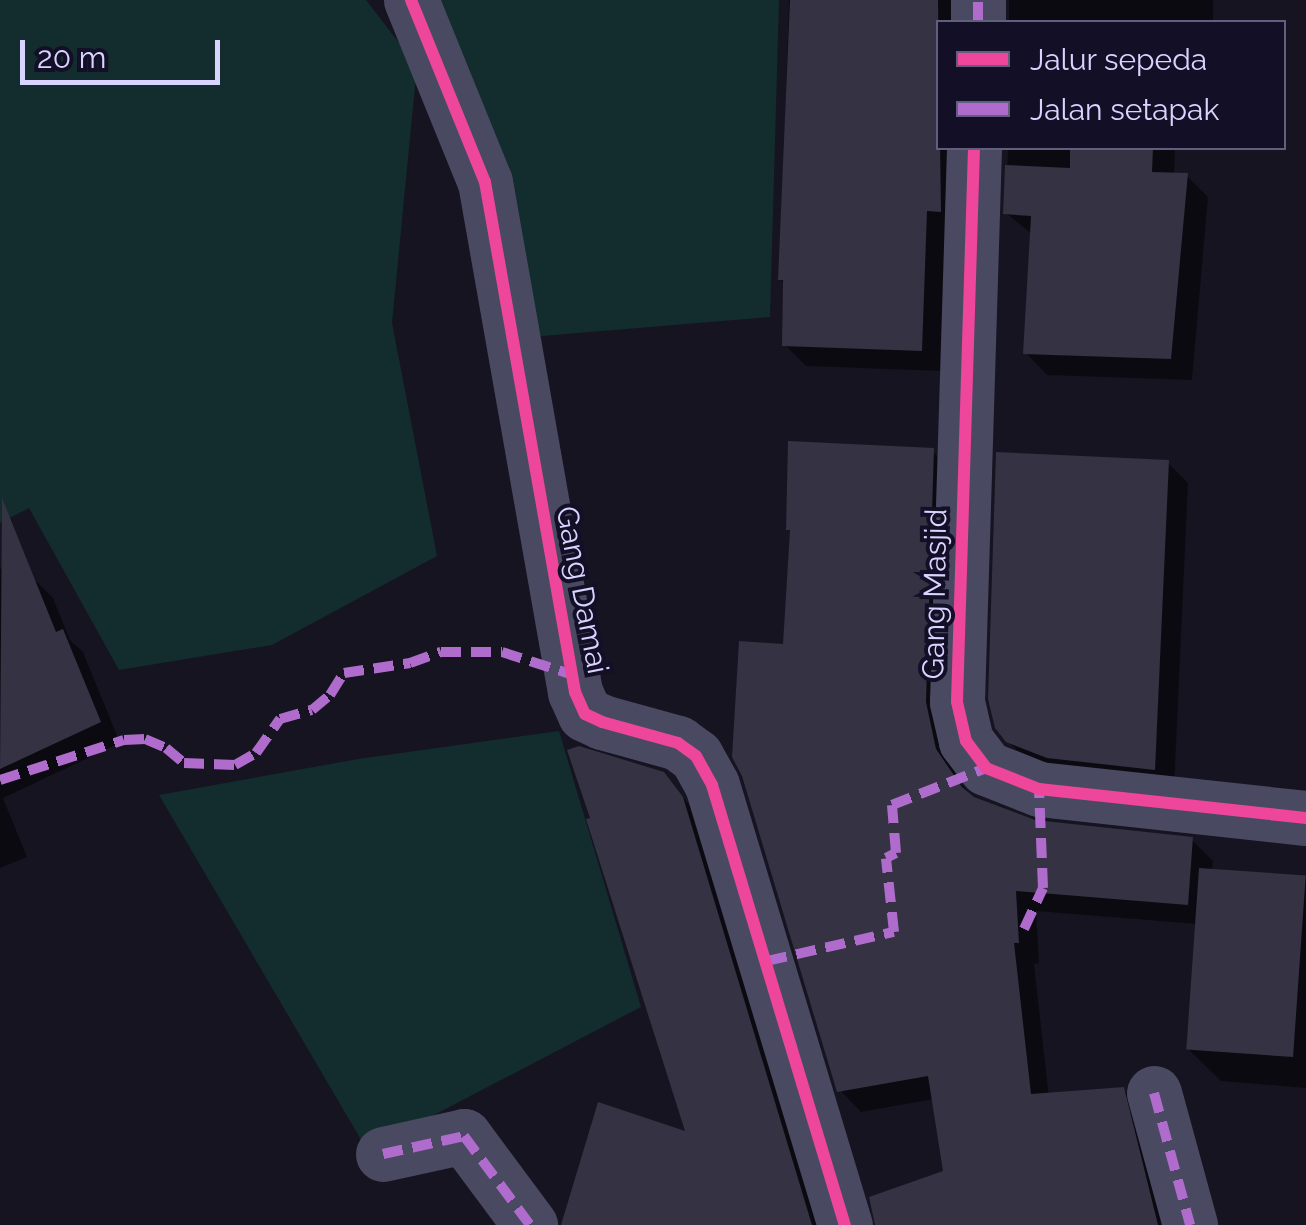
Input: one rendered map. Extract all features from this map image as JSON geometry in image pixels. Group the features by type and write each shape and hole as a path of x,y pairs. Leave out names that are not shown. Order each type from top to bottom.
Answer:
{"street":[{"name":"Gang Damai","path":"412,0 486,182 575,692 585,714 678,743 696,756 712,784 845,1225"},
{"name":"Gang Masjid","path":"974,150 957,702 966,742 986,768 1039,789 1306,818"},
{"path":"1154,1093 1190,1225"},
{"path":"384,1154 464,1136 530,1225"}],"green space":[{"path":"0,0 366,0 417,66 392,323 437,556 272,645 119,670 29,508 0,523"},
{"path":"433,0 779,0 770,317 530,337"},
{"path":"559,731 641,1007 367,1150 159,795 358,759"}],"building":[{"path":"790,0 938,0 936,150 940,150 941,212 927,211 922,351 782,346 783,280 778,280"},
{"path":"1070,150 1153,150 1152,172 1188,173 1171,359 1023,354 1031,216 1003,214 1005,165 1070,168"},
{"path":"788,441 934,448 926,702 936,749 962,787 974,797 1035,820 1193,837 1188,905 1016,891 1019,943 1014,943 1031,1094 1124,1087 1158,1225 875,1225 869,1197 943,1171 928,1076 837,1092 742,776 732,757 739,641 783,644 790,530 786,530"},
{"path":"996,452 1169,460 1155,770 1047,758 1006,742 995,728 988,699"},
{"path":"2,498 56,632 63,629 101,722 0,769"},
{"path":"579,746 664,772 683,797 812,1225 561,1225 598,1102 685,1131 567,750"},
{"path":"1199,868 1306,875 1293,1057 1186,1050"}],"marked path":[{"path":"978,0 978,20"},
{"path":"0,780 124,740 145,739 166,748 184,763 235,765 256,753 280,719 312,710 330,695 344,673 410,663 441,652 502,652 570,674"},
{"path":"767,961 894,932 886,858 896,853 892,805 986,768"},
{"path":"1024,929 1043,888 1039,789"},
{"path":"1154,1093 1190,1225"},
{"path":"383,1154 464,1136 530,1225"}],"cycle path":[{"path":"411,0 485,182 575,692 585,714 678,743 696,756 712,785 845,1225"},
{"path":"974,150 957,702 966,741 986,768 1039,789 1306,818"}]}
